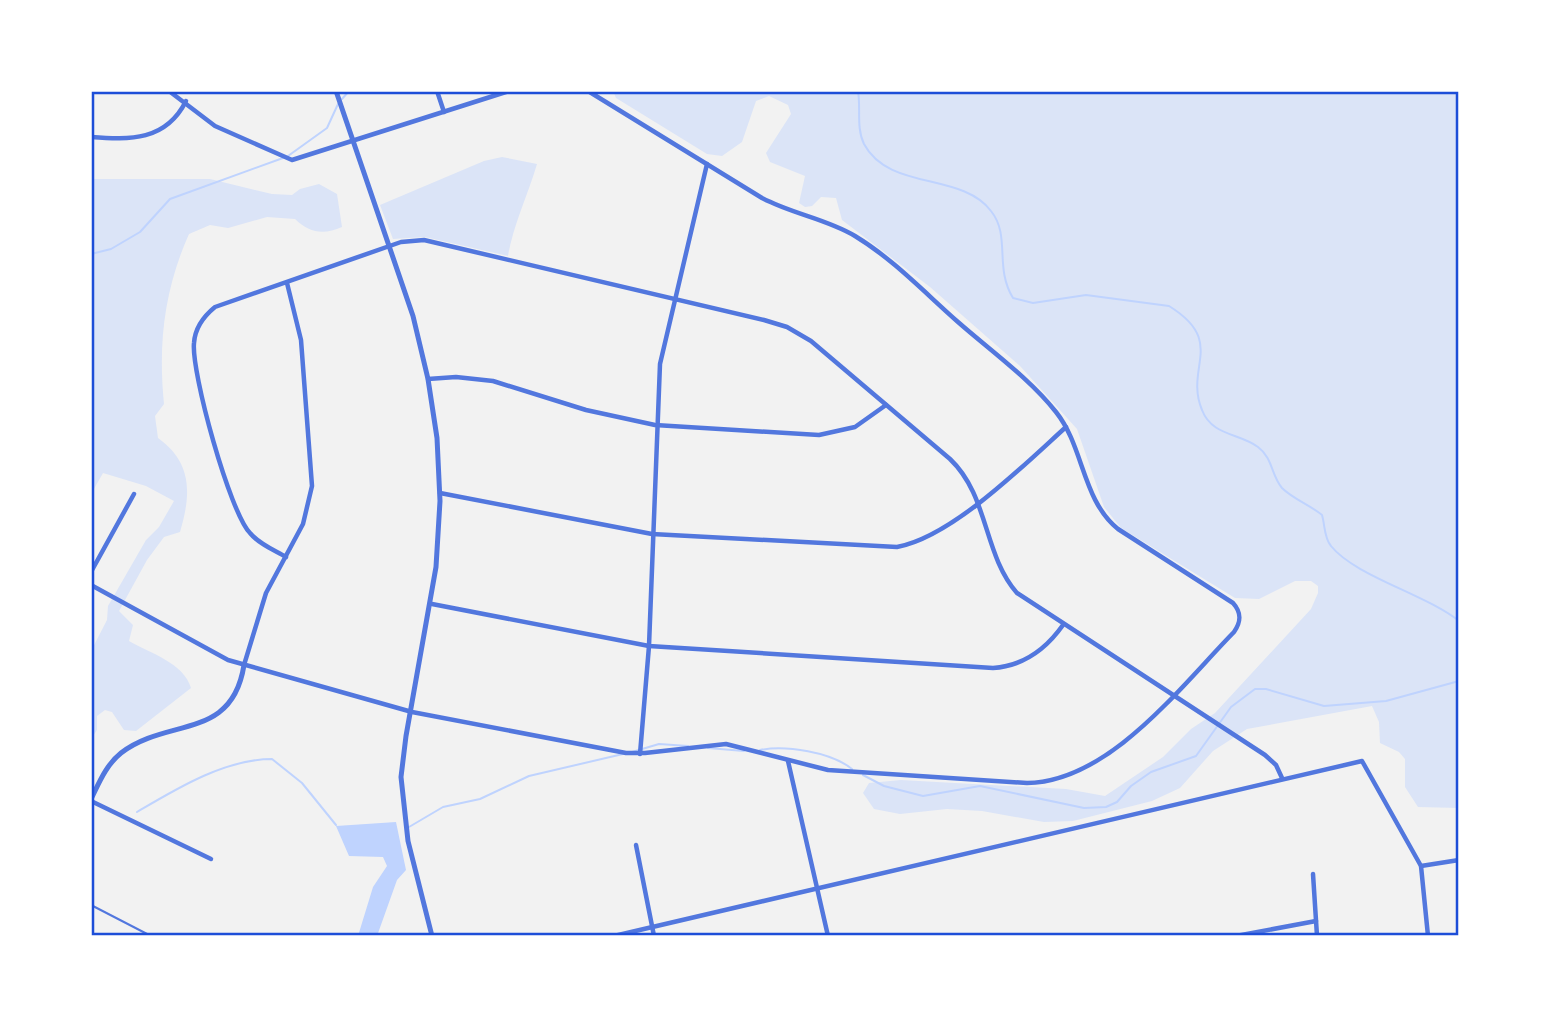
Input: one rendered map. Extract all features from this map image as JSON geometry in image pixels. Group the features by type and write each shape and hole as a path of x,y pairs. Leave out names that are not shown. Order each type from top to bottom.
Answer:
{"street":[{"path":"169,91 186,101 215,126 287,160 302,160 509,91"},
{"path":"335,91 391,245 413,316 428,379 437,438 440,493 432,604 403,754 402,801 408,841 432,936"},
{"path":"437,91 444,112"},
{"path":"91,585 212,652 244,664 412,712 640,754 726,744 828,770 990,781 1050,782 1081,771 1116,748 1234,632 1240,620 1233,603 1118,529 1104,516 1066,427 1034,388 868,245 845,231 778,207 588,91"},
{"path":"91,137 123,140 151,135 174,120 186,101"},
{"path":"640,754 649,646 655,425 660,364 707,164"},
{"path":"286,557 249,533 234,506 220,466 194,352 196,332 215,307 391,245 424,240 787,327 811,341 956,465 979,501 1002,570 1011,586 1024,599 1265,755 1276,765 1282,778"},
{"path":"211,859 91,800 108,766 121,753 221,712 236,694 265,593 303,524 312,486 301,340 287,283"},
{"path":"428,379 456,377 493,381 586,410 655,425 828,435 855,427 886,405"},
{"path":"440,493 652,534 897,547 928,537 979,501 1066,427"},
{"path":"91,572 134,494"},
{"path":"432,604 649,646 993,668 1011,666 1028,659 1047,645 1063,625"},
{"path":"788,761 828,936"},
{"path":"614,936 1362,761 1421,866 1428,936"},
{"path":"636,845 654,936"},
{"path":"1421,866 1459,860"},
{"path":"1313,874 1317,936"},
{"path":"1236,936 1316,921"}],"lane":[{"path":"91,905 151,936"}],"shaded area":[{"path":"613,91 1459,91 1459,808 1418,807 1405,787 1405,759 1399,752 1380,743 1379,722 1372,706 1247,729 1213,751 1180,788 1152,801 1073,821 1044,822 982,811 947,809 900,814 874,809 863,793 869,783 901,780 1066,789 1105,796 1163,757 1191,729 1215,713 1311,609 1318,586 1311,581 1295,581 1259,599 1235,598 1121,528 1104,507 1077,429 1020,366 930,287 842,220 836,198 821,197 812,206 805,207 799,203 805,176 770,162 766,153 791,114 788,105 769,96 756,101 742,142 722,156 707,154 616,98"},
{"path":"502,157 537,164 513,233 508,256 425,237 393,239 380,205 484,161"},
{"path":"91,179 210,179 272,194 292,195 300,189 319,184 337,194 342,227 317,231 295,219 267,217 228,228 210,225 189,234 174,276 165,318 162,360 164,404 155,416 158,438 178,458 183,469 186,505 180,532 164,537 147,560 119,611 133,625 129,641 174,665 187,679 191,688 136,731 124,730 112,712 105,710 97,716 97,730 91,739 91,651 107,620 108,606 146,540 159,527 174,501 146,486 103,473 91,494"}],"water":[{"path":"396,822 406,870 397,880 377,936 358,936 373,887 387,866 383,857 349,856 336,826"}],"waterway":[{"path":"342,99 349,91"},
{"path":"858,91 862,138 875,159 908,176 962,191 978,199 991,211 1000,231 1004,275 1013,298 1033,303 1086,295 1169,306 1196,331 1200,343 1198,395 1202,410 1212,425 1251,442 1263,451 1282,488 1322,515 1329,543 1342,557 1459,621"},
{"path":"288,156 327,128 338,104"},
{"path":"91,254 111,249 140,232 170,199 283,158"},
{"path":"863,775 884,786 923,796 980,786 1084,808 1106,807 1117,802 1131,786 1151,772 1196,756 1231,707 1255,689 1266,689 1324,706 1386,701 1459,681"},
{"path":"632,752 659,744 688,746"},
{"path":"708,748 744,751"},
{"path":"760,750 782,748 808,751 832,758 852,769"},
{"path":"409,827 443,807 480,799 529,776 623,754"},
{"path":"137,812 184,785 219,770 254,760 272,759 302,783 336,825"}]}
